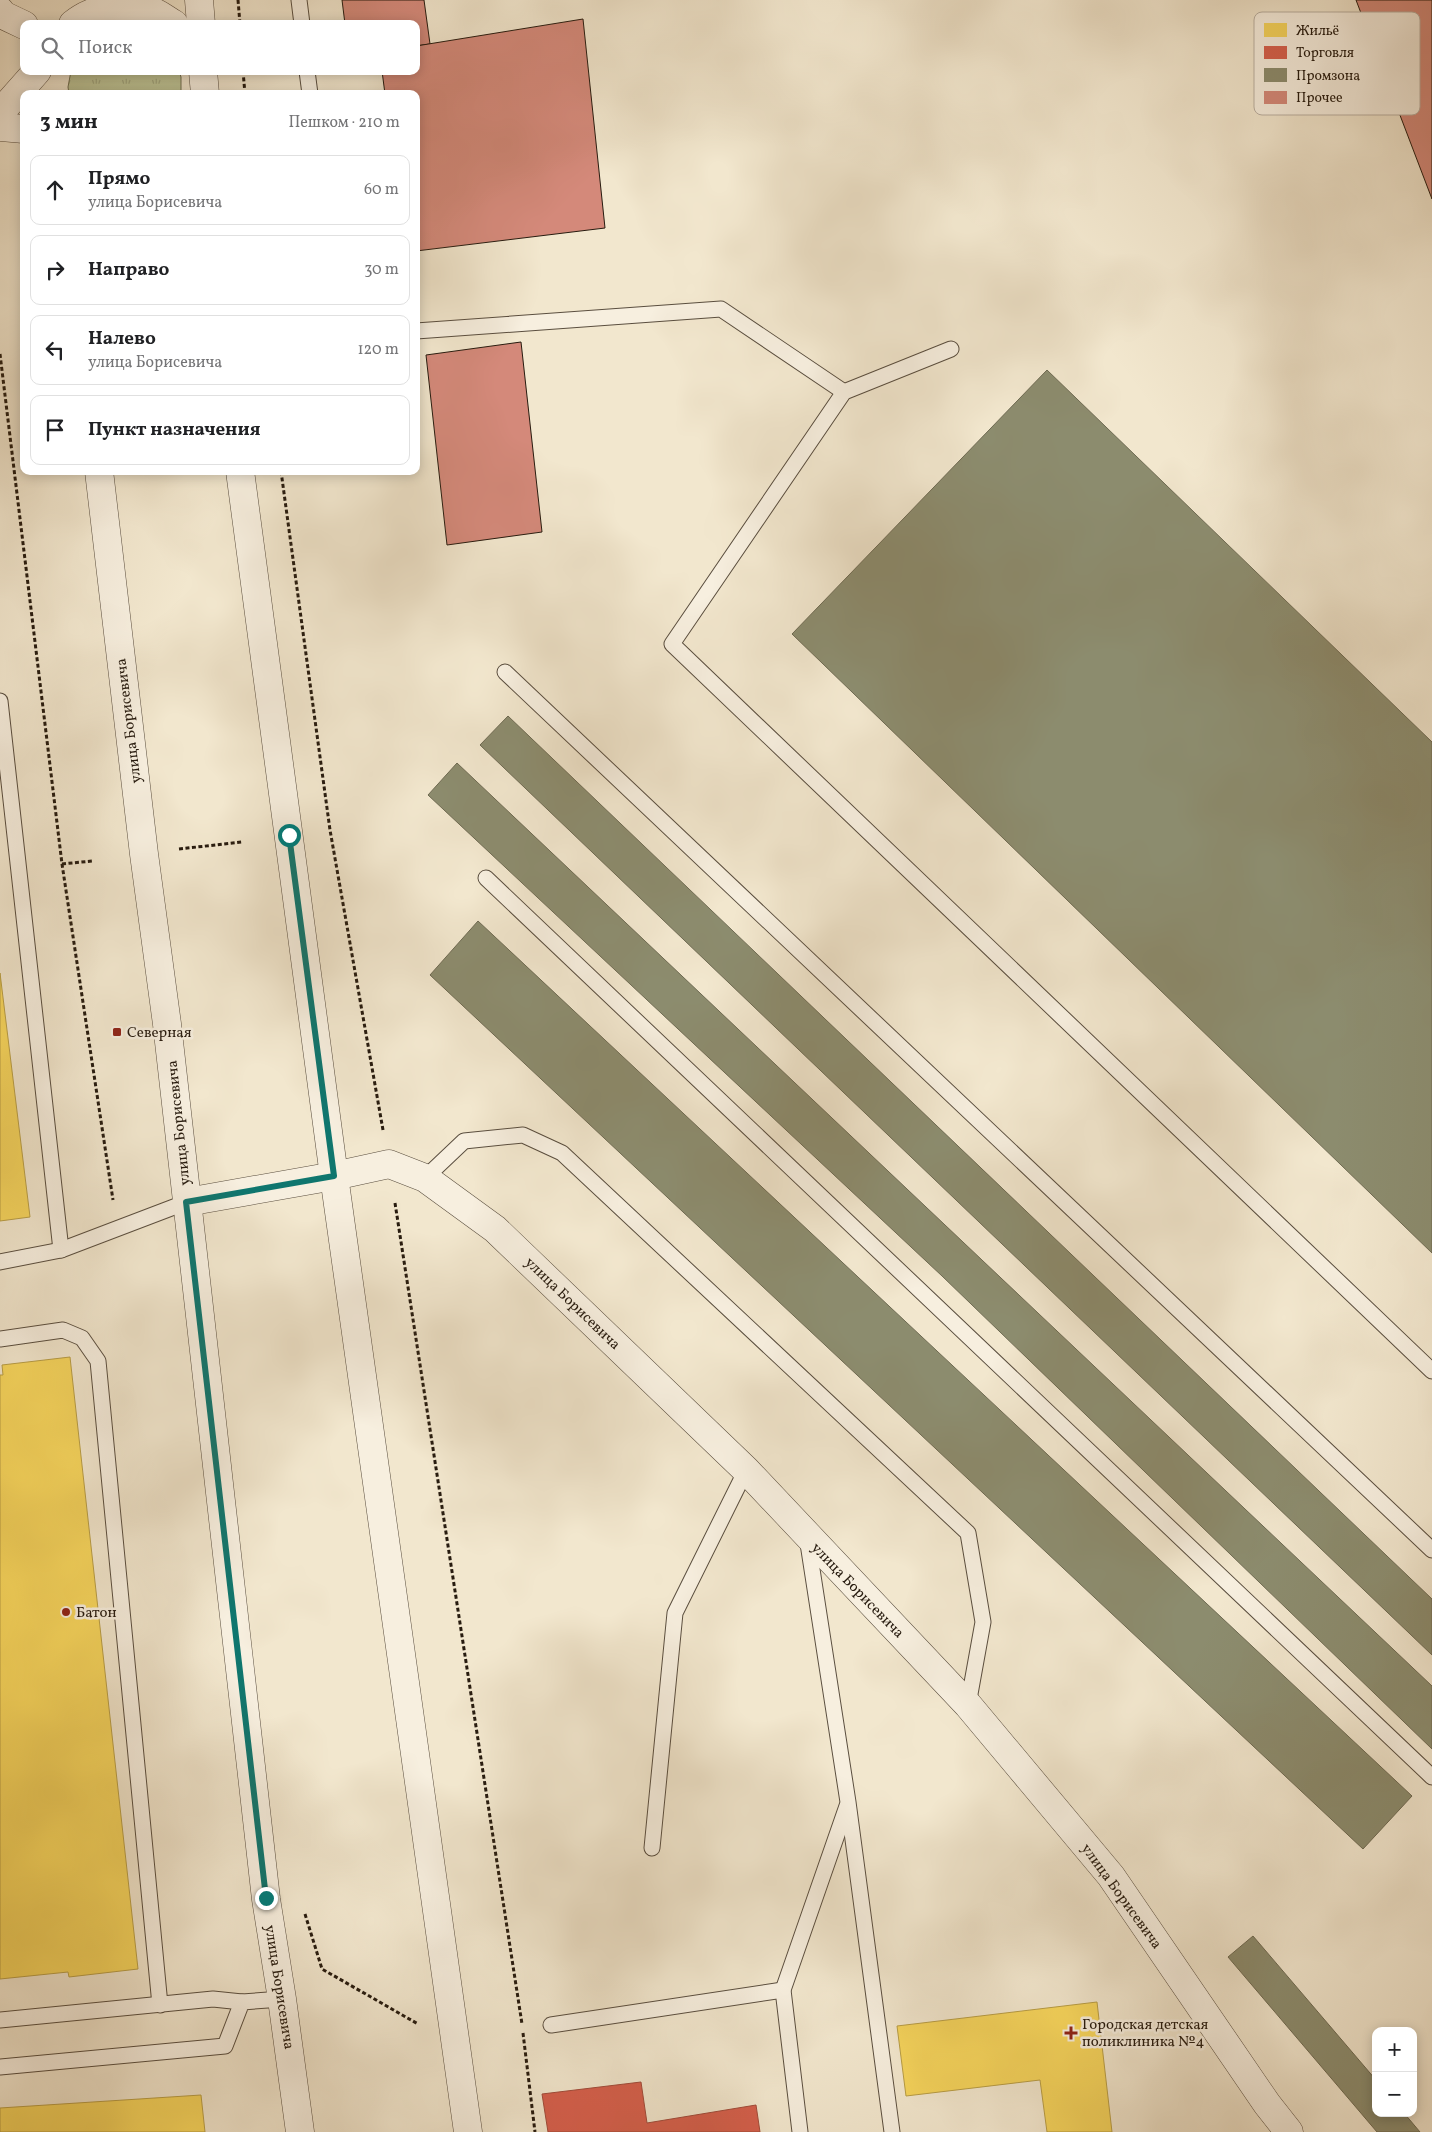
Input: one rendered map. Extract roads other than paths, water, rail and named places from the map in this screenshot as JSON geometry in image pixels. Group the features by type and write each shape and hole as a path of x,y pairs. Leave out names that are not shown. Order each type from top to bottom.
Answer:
{"street":[{"path":"199,0 201,20"},
{"path":"80,14 128,6 153,12 167,20"},
{"path":"0,11 3,15 20,22"},
{"path":"20,90 33,75"},
{"path":"42,90 43,75"},
{"path":"0,113 20,90"},
{"path":"0,127 20,129"},
{"name":"улица Борисевича","path":"99,475 144,854 167,1024 266,1898 300,2132"},
{"path":"241,475 334,1176 468,2132"},
{"name":"улица Борисевича","path":"334,1176 389,1164 425,1178 495,1229 746,1470 806,1536 968,1705 1111,1876 1267,2104 1289,2132"},
{"path":"186,1202 334,1176"}],"lane":[{"path":"299,0 302,20"},
{"path":"308,75 310,90"},
{"path":"420,331 721,309 844,392"},
{"path":"951,349 844,392 672,644 1432,1371"},
{"path":"505,672 1432,1550"},
{"path":"0,702 61,1250"},
{"path":"486,878 1432,1777"},
{"path":"425,1178 464,1141 523,1135 562,1153 968,1533 982,1622 968,1705"},
{"path":"0,1262 61,1250 186,1202"},
{"path":"0,1339 64,1330 82,1338 98,1361 160,2004"},
{"path":"652,1848 675,1613 746,1470"},
{"path":"806,1536 848,1802 892,2132"},
{"path":"800,2132 783,1990 848,1802"},
{"path":"551,2025 783,1990"},
{"path":"0,2020 213,1999 242,2002 282,1999"},
{"path":"0,2066 225,2046 242,2002"}],"place":[{"name":"Северная","path":"117,1032"},
{"name":"Батон","path":"66,1612"},
{"name":"Городская детская поликлиника №4","path":"1071,2033"}]}
